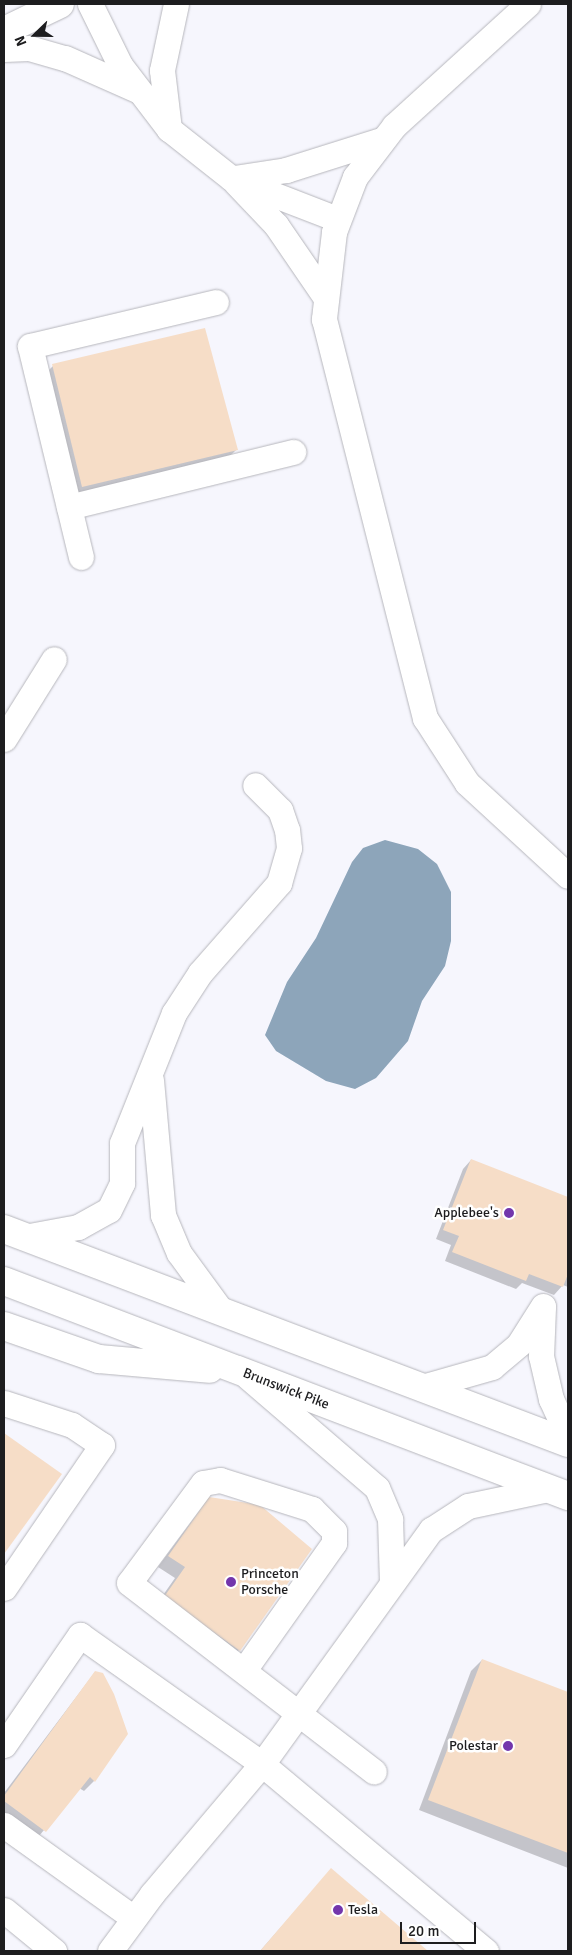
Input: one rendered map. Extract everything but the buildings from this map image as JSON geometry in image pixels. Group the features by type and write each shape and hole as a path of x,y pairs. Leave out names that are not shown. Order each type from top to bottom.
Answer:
{"main road":[{"path":"4,31 60,4"},
{"path":"14,1233 568,1443"},
{"name":"Brunswick Pike","path":"4,1281 559,1493"},
{"path":"4,1326 98,1359 241,1371"}],"street":[{"path":"90,4 137,90 169,129 231,178 276,225 324,295"},
{"path":"169,129 162,70 176,4"},
{"path":"528,4 381,140 355,177 337,219 324,295 329,351 425,718 466,783 568,876"},
{"path":"4,48 29,48 65,58 137,90"},
{"path":"231,178 286,170 381,140"},
{"path":"231,178 337,219"},
{"path":"81,557 30,346 216,302"},
{"path":"69,507 294,452"},
{"path":"4,739 54,659"},
{"path":"14,1233 78,1227 109,1210 122,1183 122,1143 151,1079 174,1013 200,973 265,903 286,866 290,848 280,810 255,785"},
{"path":"151,1079 159,1191 171,1238 222,1312"},
{"path":"122,1143 156,1138"},
{"path":"422,1387 492,1367 519,1344 543,1306 541,1356 551,1399 568,1436"},
{"path":"241,1371 377,1488 390,1519 392,1583"},
{"path":"4,1403 72,1425 102,1445 4,1588"},
{"path":"244,1670 334,1543 334,1531 312,1509 220,1480 203,1483 129,1584 244,1670 301,1712 374,1772"},
{"path":"110,1951 132,1917 262,1764 431,1530 446,1517 495,1497 559,1493"},
{"path":"4,1746 80,1635 262,1764 486,1951"},
{"path":"4,1824 132,1917"},
{"path":"4,1910 54,1951"}],"water":[{"path":"385,840 418,849 437,864 451,892 451,941 445,966 422,1001 408,1041 376,1078 355,1089 326,1081 276,1051 265,1035 287,982 316,938 352,862 363,848"}],"place":[{"name":"Applebee's","path":"509,1213"},
{"name":"Princeton Porsche","path":"231,1582"},
{"name":"Polestar","path":"508,1746"},
{"name":"Tesla","path":"338,1910"}]}
